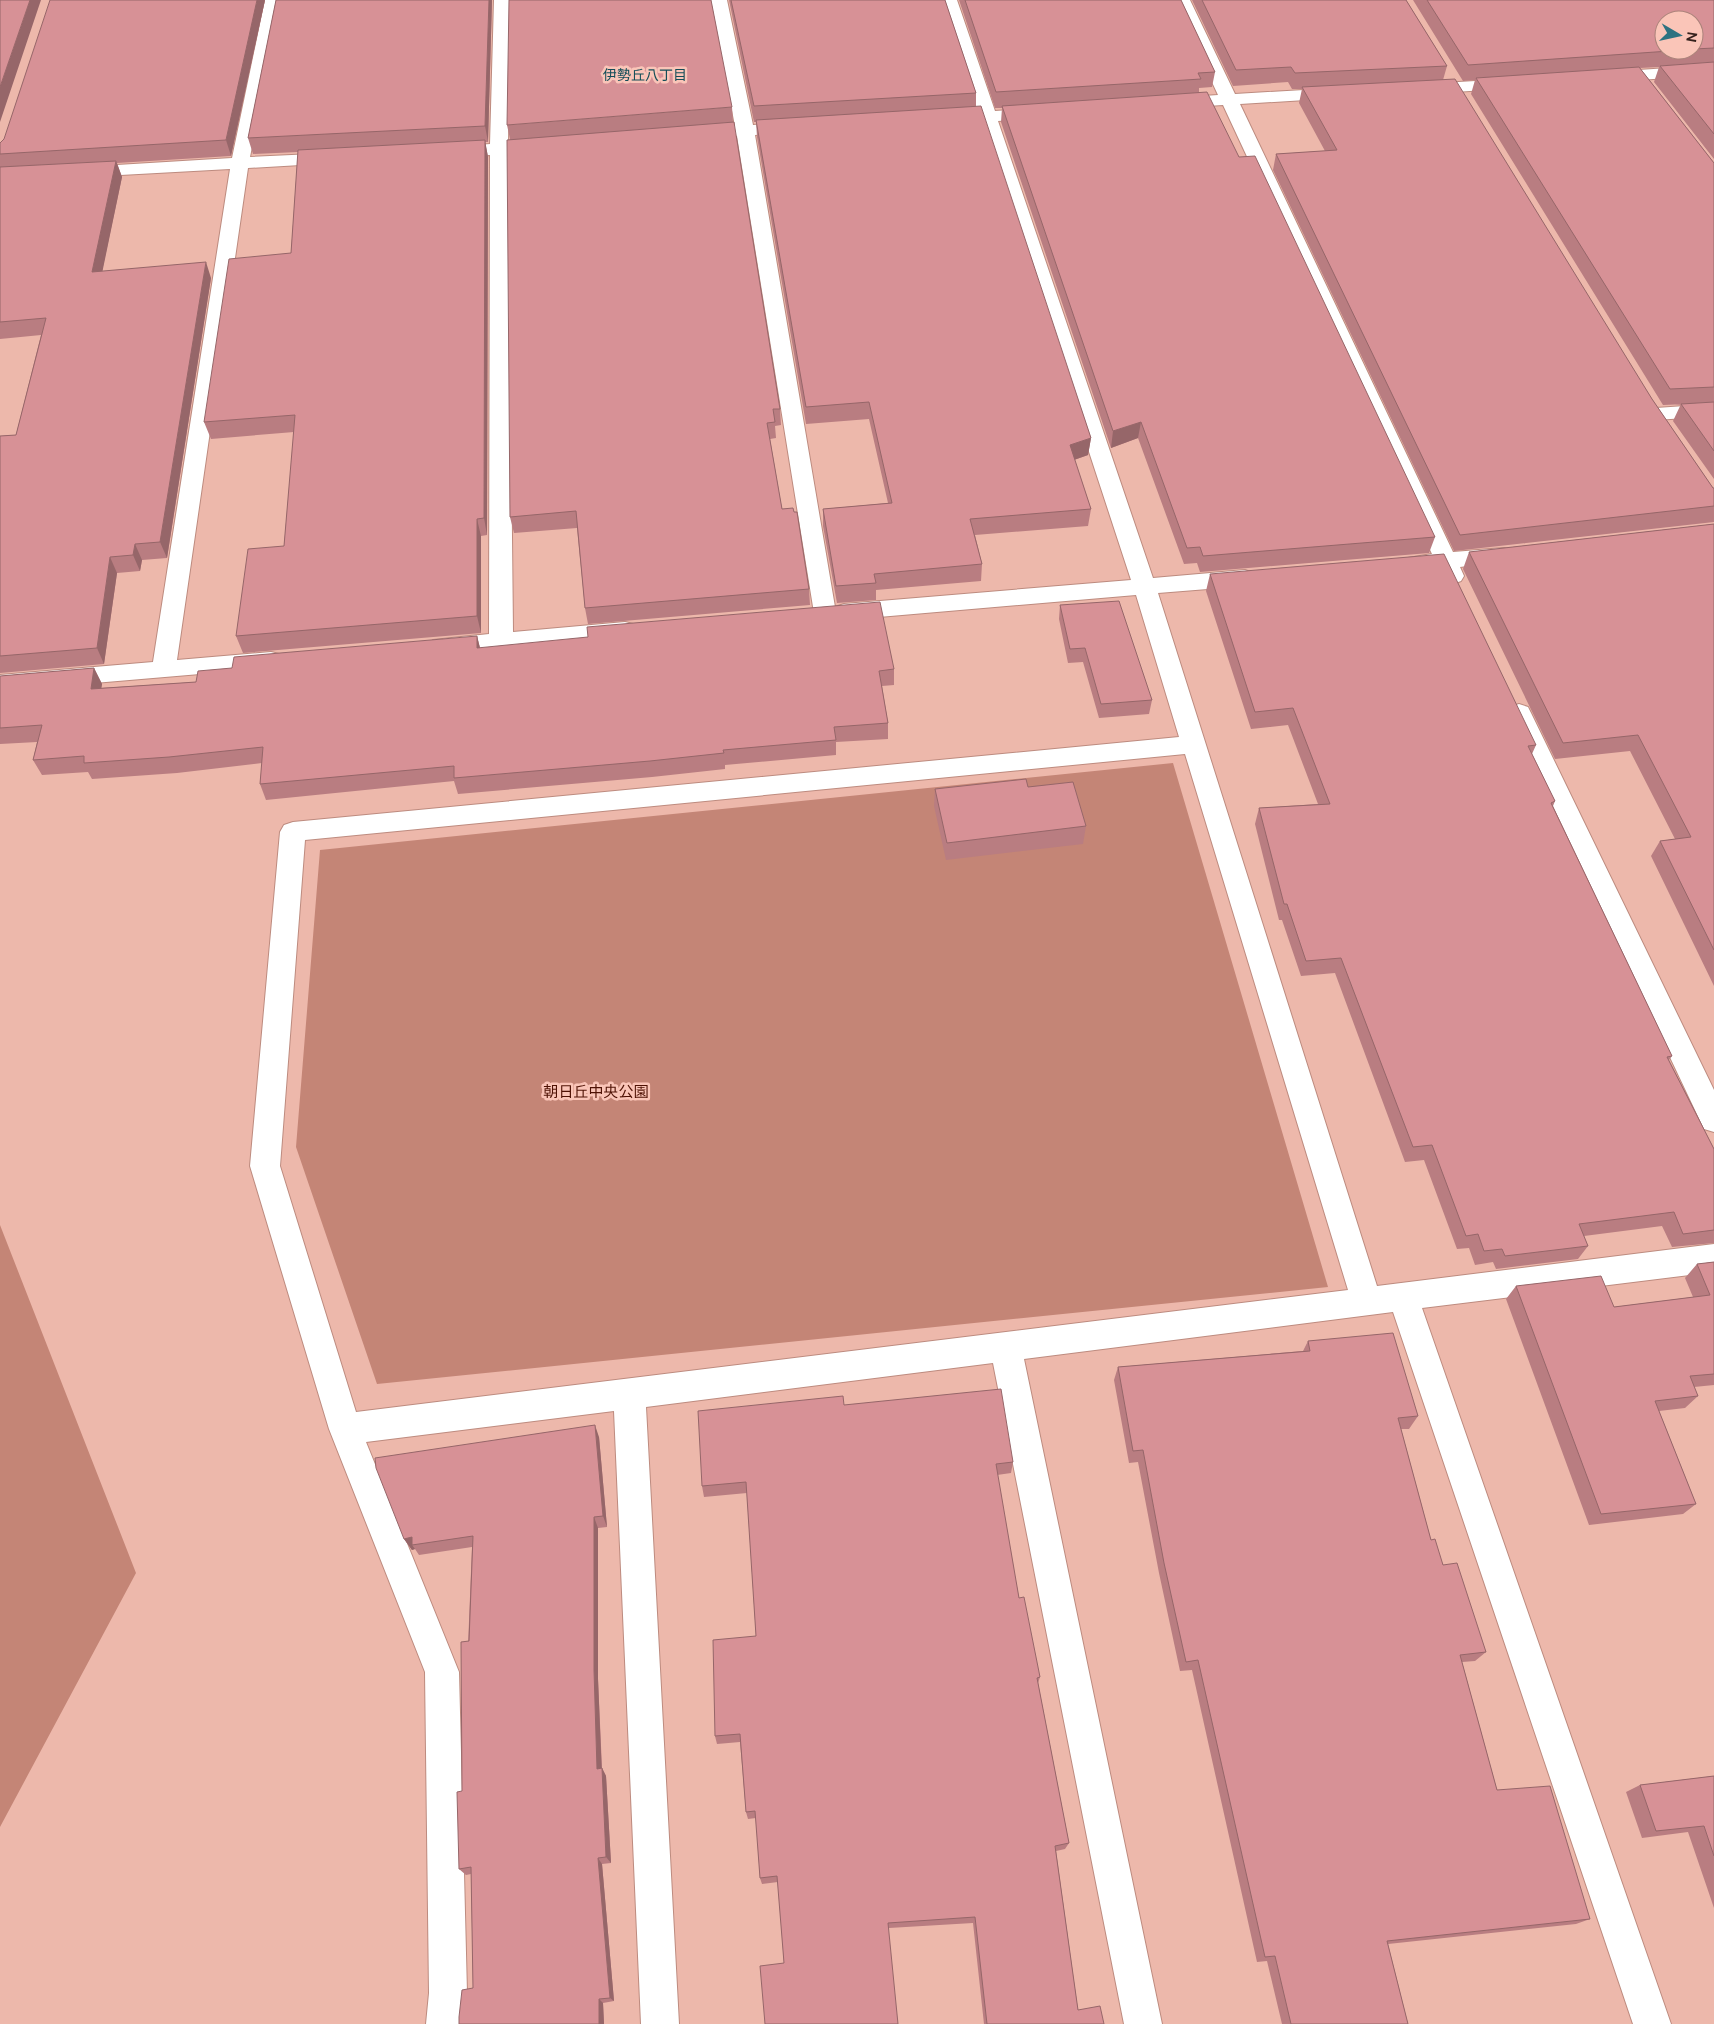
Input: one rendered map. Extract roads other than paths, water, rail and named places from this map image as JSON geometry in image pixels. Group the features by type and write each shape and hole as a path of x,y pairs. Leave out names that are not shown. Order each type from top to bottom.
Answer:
{"street":[{"path":"164,670 240,163 273,0"},
{"path":"501,641 499,149 502,0"},
{"path":"719,0 745,130 816,614 1261,577"},
{"path":"949,0 986,116 1145,587 1367,1302"},
{"path":"1182,0 1463,597"},
{"path":"1590,78 1714,70"},
{"path":"1638,75 1650,90"},
{"path":"1407,90 1452,80 1523,83"},
{"path":"1452,80 1467,105"},
{"path":"1161,104 1229,98 1358,92"},
{"path":"928,120 1054,111"},
{"path":"686,135 813,126"},
{"path":"439,152 558,145"},
{"path":"67,173 349,157"},
{"path":"1656,413 1714,410"},
{"path":"1388,566 1525,552"},
{"path":"422,648 648,628"},
{"path":"0,683 293,658"},
{"path":"1511,696 1714,1120"},
{"path":"445,2024 448,1993 442,1672 345,1429 265,1166 293,832 1194,744"},
{"path":"345,1429 1714,1258"},
{"path":"1403,1297 1652,2024"},
{"path":"1006,1347 1144,2024"},
{"path":"629,1395 660,2024"}],"district":[{"name":"伊勢丘八丁目","path":"645,75"}],"park label":[{"name":"朝日丘中央公園","path":"596,1092"}]}
